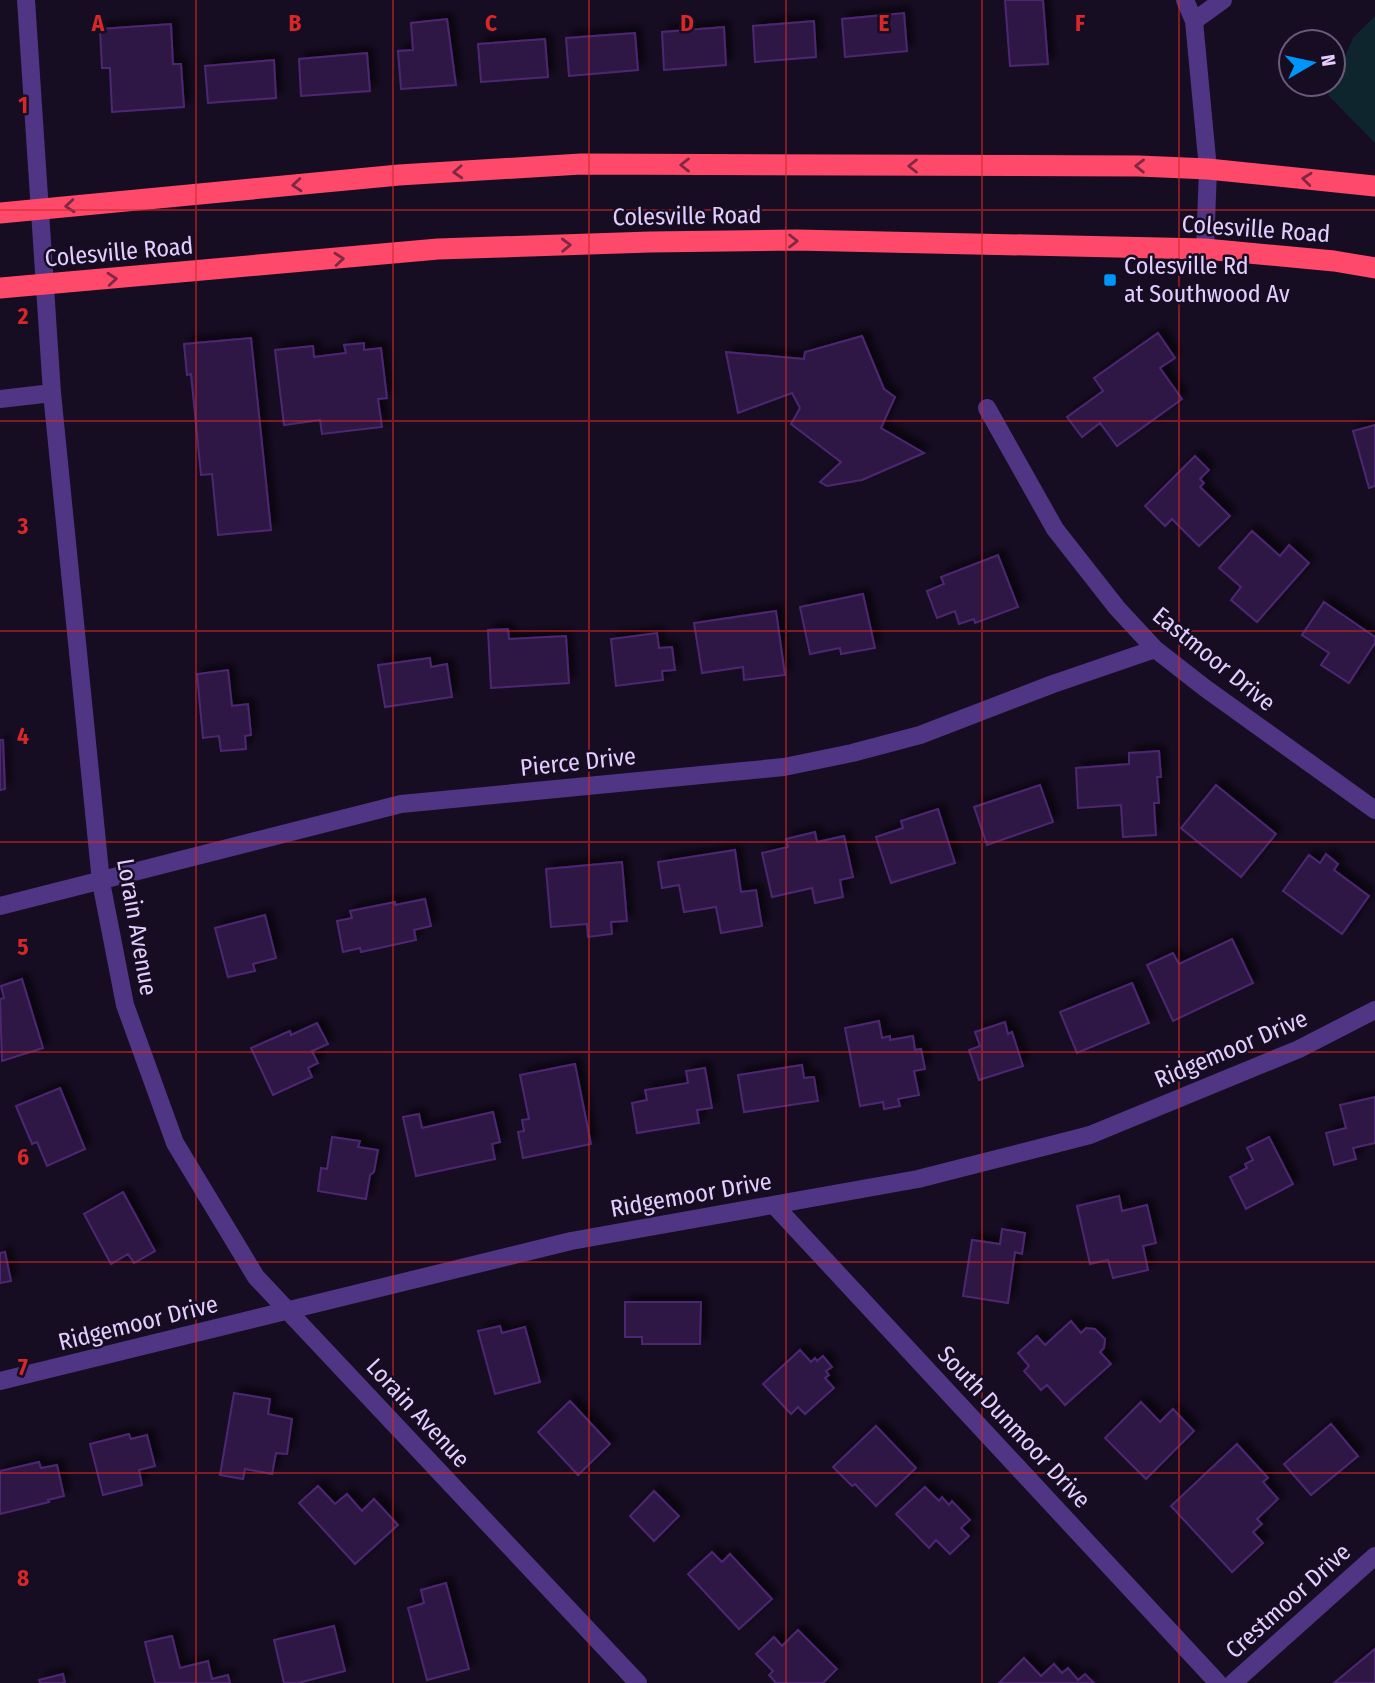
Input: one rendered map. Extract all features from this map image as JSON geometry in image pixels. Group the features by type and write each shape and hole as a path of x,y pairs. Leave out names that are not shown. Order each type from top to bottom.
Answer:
{"highway":[{"name":"Colesville Road","path":"0,213 399,175 581,164 1139,166 1208,169 1375,186"},
{"name":"Colesville Road","path":"0,289 438,250 796,240 1205,250 1334,261 1375,268"}],"street":[{"name":"Lorain Avenue","path":"26,0 52,393 101,882 125,1004 175,1143 256,1277 638,1683"},
{"path":"1185,0 1194,21 1208,169 1205,250"},
{"path":"1194,21 1223,0"},
{"path":"0,399 52,393"},
{"name":"Eastmoor Drive","path":"987,408 1055,529 1117,608 1155,649 1375,810"},
{"name":"Pierce Drive","path":"0,906 401,804 784,767 852,753 920,735 1053,684 1155,649"},
{"name":"Ridgemoor Drive","path":"0,1381 571,1241 918,1179 1090,1135 1299,1048 1375,1010"},
{"name":"South Dunmoor Drive","path":"774,1205 1219,1683"},
{"name":"Crestmoor Drive","path":"1233,1683 1375,1556"}],"shaded area":[{"path":"1375,16 1375,143 1331,98 1347,98 1347,52 1353,38"}],"building":[{"path":"1005,0 1043,0 1048,64 1010,66"},
{"path":"904,13 907,51 845,57 842,19"},
{"path":"447,19 456,85 401,89 398,51 413,50 411,23"},
{"path":"814,21 816,57 755,62 753,26"},
{"path":"171,24 173,64 181,64 184,107 112,112 110,68 102,68 100,29"},
{"path":"724,27 726,65 664,70 662,32"},
{"path":"635,33 638,70 569,76 566,38"},
{"path":"545,39 548,77 481,82 478,44"},
{"path":"367,53 370,91 301,96 299,59"},
{"path":"274,60 276,98 208,103 205,66"},
{"path":"1158,333 1175,358 1160,368 1182,399 1117,446 1100,423 1082,437 1067,417 1103,391 1094,378"},
{"path":"862,336 884,389 895,397 881,428 924,453 862,480 827,486 820,482 841,462 791,424 800,408 792,393 738,413 726,352 804,359 805,352"},
{"path":"251,338 271,530 218,535 212,474 201,475 191,374 187,375 184,344"},
{"path":"364,343 364,350 381,348 387,398 378,399 382,427 322,434 320,420 284,425 275,350 313,346 314,357 346,353 344,345"},
{"path":"1375,425 1375,486 1369,488 1353,431"},
{"path":"1195,456 1209,470 1200,479 1204,483 1200,487 1230,516 1199,546 1172,519 1165,526 1145,506"},
{"path":"1252,531 1280,556 1289,545 1309,563 1257,622 1231,600 1241,587 1219,568"},
{"path":"998,555 1018,607 975,623 974,619 959,624 955,611 937,618 927,591 944,584 941,577"},
{"path":"863,594 875,648 841,654 840,648 810,654 800,607"},
{"path":"1324,602 1375,637 1375,643 1349,683 1321,665 1329,653 1302,635"},
{"path":"776,611 785,675 744,680 743,667 702,673 694,623"},
{"path":"508,629 509,639 566,636 569,683 491,688 488,630"},
{"path":"657,633 659,648 672,647 675,670 662,671 663,680 616,686 611,639"},
{"path":"430,658 431,667 447,664 452,697 385,707 378,665"},
{"path":"228,670 232,706 248,704 251,735 245,736 246,749 221,751 219,736 203,738 197,674"},
{"path":"0,740 3,740 5,789 0,790"},
{"path":"1159,751 1159,803 1154,803 1156,835 1123,837 1121,805 1078,808 1076,768 1129,764 1129,753"},
{"path":"1040,785 1053,822 987,845 974,807"},
{"path":"1216,785 1276,834 1241,877 1181,828"},
{"path":"938,809 955,863 891,883 876,837 903,828 901,821"},
{"path":"815,832 817,842 844,836 853,877 840,880 843,897 815,903 812,888 772,897 762,853 788,847 786,839"},
{"path":"735,850 741,892 756,890 762,926 721,933 716,907 684,912 679,885 662,888 658,862"},
{"path":"1326,854 1338,864 1334,870 1369,896 1342,934 1283,891 1309,855 1320,863"},
{"path":"622,862 627,921 611,922 612,934 588,937 587,924 551,927 546,869"},
{"path":"425,899 431,926 414,930 416,940 361,952 360,948 343,952 337,921 352,918 350,911"},
{"path":"265,915 276,958 253,964 255,971 228,977 215,928"},
{"path":"1232,939 1253,983 1173,1021 1147,965 1173,953 1179,964"},
{"path":"22,979 43,1048 2,1061 0,999 4,998 1,986"},
{"path":"1132,983 1149,1023 1077,1053 1060,1012"},
{"path":"879,1021 882,1038 890,1036 890,1040 913,1036 915,1050 921,1049 925,1069 914,1071 919,1095 898,1099 900,1106 884,1109 883,1102 860,1106 845,1028"},
{"path":"1005,1022 1008,1034 1012,1032 1023,1066 979,1080 969,1050 980,1046 975,1032"},
{"path":"317,1023 328,1044 312,1051 318,1063 308,1068 312,1077 273,1095 251,1048"},
{"path":"575,1064 591,1144 523,1158 518,1132 524,1131 522,1120 529,1119 520,1075"},
{"path":"802,1065 804,1078 814,1077 818,1101 744,1112 738,1075"},
{"path":"705,1068 712,1108 697,1110 699,1123 637,1133 632,1103 647,1100 645,1090 688,1083 686,1071"},
{"path":"60,1088 85,1149 47,1166 37,1142 32,1144 16,1106"},
{"path":"1375,1097 1375,1143 1353,1148 1356,1159 1334,1165 1326,1133 1346,1128 1340,1105"},
{"path":"493,1112 500,1142 492,1144 495,1159 416,1176 403,1117 419,1114 422,1128"},
{"path":"332,1137 360,1141 358,1147 378,1150 366,1199 318,1191 321,1168 327,1169"},
{"path":"1269,1137 1293,1184 1246,1209 1230,1177 1247,1168 1245,1164 1253,1160 1247,1148"},
{"path":"123,1192 155,1251 134,1263 128,1254 111,1264 84,1214"},
{"path":"1119,1196 1122,1211 1147,1205 1156,1243 1143,1246 1148,1270 1113,1278 1108,1260 1090,1264 1077,1206"},
{"path":"1002,1229 1025,1233 1022,1254 1015,1252 1008,1303 963,1296 972,1240 1000,1244"},
{"path":"5,1252 11,1281 0,1283 0,1253"},
{"path":"625,1302 701,1302 700,1344 642,1344 642,1337 625,1337"},
{"path":"1071,1321 1081,1333 1086,1328 1095,1329 1105,1339 1104,1348 1100,1352 1111,1364 1065,1405 1047,1385 1041,1390 1024,1371 1029,1366 1018,1353 1037,1336 1045,1345"},
{"path":"500,1326 502,1333 525,1327 540,1382 495,1394 478,1331"},
{"path":"800,1350 811,1362 823,1356 832,1367 826,1371 829,1375 825,1378 834,1388 805,1414 798,1407 791,1414 763,1384"},
{"path":"234,1393 270,1399 268,1414 292,1419 287,1454 276,1453 272,1474 245,1469 243,1479 220,1475"},
{"path":"570,1401 610,1444 578,1475 538,1432"},
{"path":"1141,1402 1160,1422 1173,1409 1194,1431 1146,1479 1105,1438"},
{"path":"1331,1424 1358,1456 1311,1495 1284,1464"},
{"path":"876,1426 916,1468 876,1506 855,1484 852,1486 833,1467"},
{"path":"129,1434 131,1439 147,1435 155,1466 139,1470 142,1485 103,1495 90,1444"},
{"path":"1237,1444 1268,1478 1263,1482 1278,1499 1257,1519 1262,1524 1253,1532 1263,1543 1232,1572 1171,1506"},
{"path":"39,1462 41,1468 57,1465 64,1496 0,1514 0,1471"},
{"path":"318,1486 335,1504 347,1494 362,1511 374,1499 398,1525 355,1564 299,1503"},
{"path":"925,1487 939,1501 942,1497 949,1505 952,1501 970,1520 961,1528 969,1536 950,1554 936,1540 929,1548 896,1514"},
{"path":"654,1491 679,1516 654,1541 630,1516"},
{"path":"712,1552 722,1562 730,1554 772,1599 739,1629 688,1574"},
{"path":"446,1583 469,1669 427,1680 408,1608 424,1603 421,1590"},
{"path":"334,1626 345,1671 298,1683 284,1683 274,1640"},
{"path":"798,1630 837,1669 823,1683 776,1683 769,1675 773,1671 756,1654 774,1637 782,1646"},
{"path":"172,1636 180,1668 208,1661 212,1679 228,1675 230,1683 155,1683 145,1642"},
{"path":"1375,1649 1375,1683 1334,1683"},
{"path":"1024,1658 1041,1676 1054,1664 1062,1673 1068,1668 1078,1680 1085,1674 1094,1683 999,1683"},
{"path":"63,1674 65,1683 40,1683 39,1680"}],"place":[{"name":"Colesville Rd at Southwood Av","path":"1110,280"}]}
